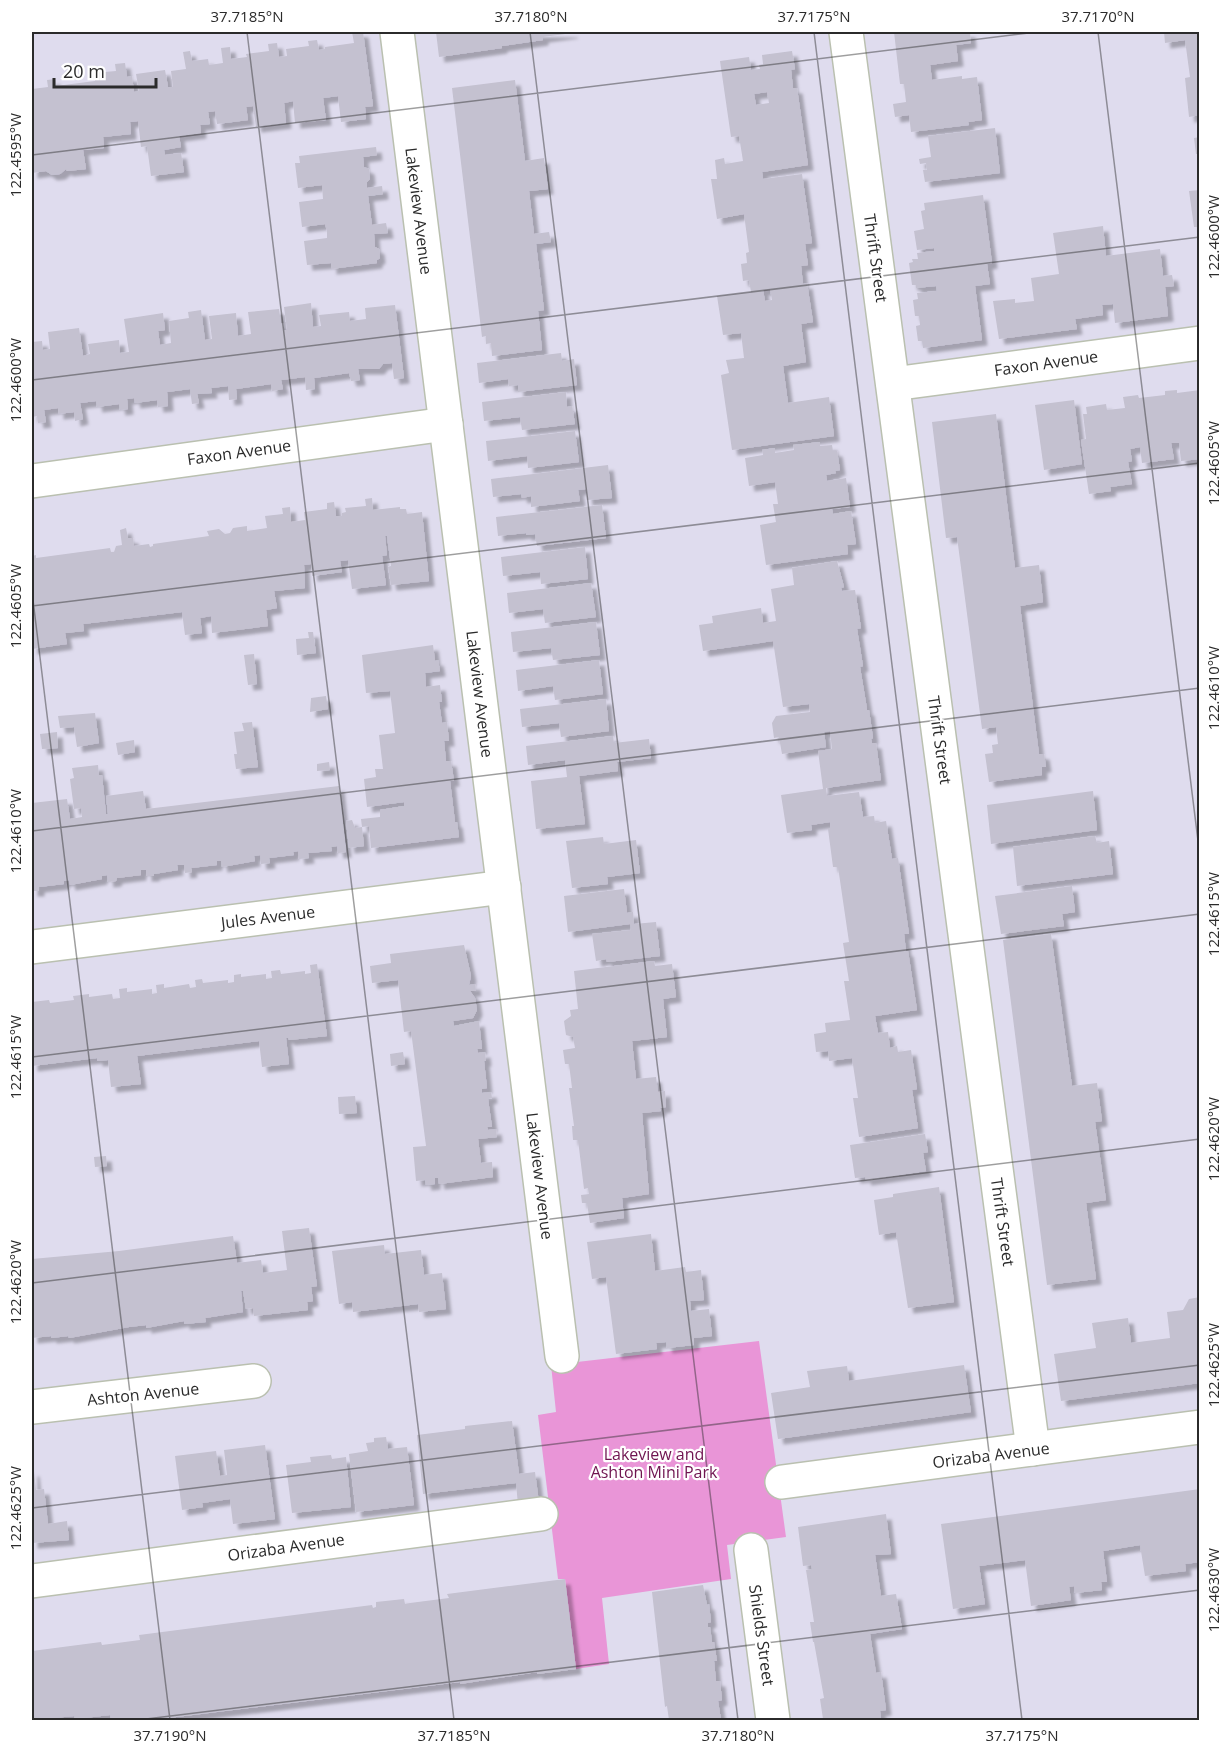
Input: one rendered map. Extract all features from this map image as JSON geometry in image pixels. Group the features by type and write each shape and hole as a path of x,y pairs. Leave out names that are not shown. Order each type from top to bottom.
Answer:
{"street":[{"name":"Lakeview Avenue","path":"397,32 562,1356"},
{"name":"Thrift Street","path":"846,32 1033,1449"},
{"name":"Faxon Avenue","path":"893,384 1200,343"},
{"name":"Faxon Avenue","path":"32,481 446,424"},
{"name":"Jules Avenue","path":"32,947 504,887"},
{"name":"Ashton Avenue","path":"32,1407 254,1382"},
{"name":"Orizaba Avenue","path":"782,1482 1200,1427"},
{"name":"Orizaba Avenue","path":"32,1581 541,1514"},
{"name":"Shields Street","path":"751,1550 774,1720"}],"green space":[{"name":"Lakeview and Ashton Mini Park","path":"759,1341 786,1537 727,1545 731,1579 602,1598 609,1664 576,1669 565,1579 558,1579 538,1415 556,1412 551,1365"}],"building":[{"path":"352,32 363,32 373,106 365,107 366,119 341,122 338,96 323,98 326,120 295,123 293,101 284,103 286,123 256,127 253,106 246,107 248,120 217,124 215,111 208,112 210,124 200,125 201,133 179,136 181,147 164,150 165,155 181,153 184,172 151,176 147,146 141,147 138,121 130,122 131,134 103,137 104,148 83,150 86,169 67,171 66,169 60,174 52,175 46,171 32,173 32,89 48,87 47,80 55,79 56,86 95,81 94,73 116,71 115,64 125,63 127,77 132,76 134,92 139,91 136,74 165,70 168,87 173,87 171,71 186,69 183,52 190,51 192,61 208,59 209,65 223,63 221,48 230,47 231,59 247,57 246,54 269,51 268,44 277,43 279,57 287,56 286,49 309,46 308,41 317,40 319,50 354,43"},
{"path":"436,32 573,33 543,37 543,40 502,46 502,48 439,57"},
{"path":"894,32 970,32 971,43 956,45 958,61 930,65 932,80 962,76 962,79 977,77 982,120 968,122 969,125 911,132 909,115 895,117 893,104 906,102 904,84 900,84"},
{"path":"1164,32 1200,32 1200,115 1189,117 1185,78 1190,77 1185,40 1165,43"},
{"path":"792,51 795,69 791,70 793,88 797,88 808,165 762,172 763,179 802,174 812,243 805,244 808,265 801,266 803,284 807,283 813,322 801,324 806,362 783,366 788,403 829,397 834,436 732,450 721,375 729,373 726,360 744,358 741,333 723,335 717,296 751,292 749,280 743,281 741,264 747,263 746,253 749,252 744,214 717,219 711,179 717,179 715,160 724,158 725,164 743,161 739,136 731,137 720,61 749,57 751,70 760,69 759,65 763,64 762,55","holes":["767,92 769,103 756,105 754,94","770,289 772,300 765,301 763,290"]},
{"path":"515,80 525,161 544,158 548,189 529,191 534,234 549,232 551,242 536,244 544,310 538,311 542,350 492,356 491,343 486,344 486,336 482,337 452,88"},
{"path":"995,128 1000,173 925,182 923,170 927,170 926,163 920,164 919,159 931,157 928,136"},
{"path":"1200,137 1200,154 1196,154 1194,138"},
{"path":"376,147 377,155 363,157 364,167 369,169 370,179 367,182 367,188 382,186 383,194 368,196 372,225 386,223 388,233 374,234 375,247 379,249 380,258 377,263 331,269 331,263 307,265 304,241 327,238 327,231 325,224 302,227 299,202 323,199 322,185 298,188 295,163 300,163 299,156"},
{"path":"1200,190 1200,227 1194,227 1189,191"},
{"path":"983,195 992,263 987,264 990,284 975,286 982,340 923,348 922,341 918,341 916,326 920,325 919,316 915,316 913,300 918,299 917,293 937,291 936,286 916,288 916,285 912,285 909,263 913,262 912,259 918,259 917,253 934,251 934,248 917,250 914,231 924,229 921,211 925,210 924,203"},
{"path":"1103,226 1106,256 1160,249 1163,276 1172,275 1174,286 1165,287 1168,316 1115,323 1113,304 1102,305 1103,315 1075,319 1077,329 999,339 993,301 1015,299 1015,303 1034,301 1031,278 1059,274 1053,233"},
{"path":"311,303 313,327 321,326 319,315 349,312 350,321 366,319 365,308 395,305 404,378 394,379 392,363 383,364 379,369 358,369 360,380 351,381 349,373 314,378 315,389 306,390 305,377 281,380 283,389 272,391 271,384 236,389 237,399 229,400 228,386 211,388 212,393 197,394 199,403 192,404 190,389 167,392 168,406 158,407 157,400 135,403 134,398 127,399 128,409 120,410 119,404 97,407 96,401 80,403 83,419 75,421 74,412 58,414 58,408 44,410 46,422 38,423 37,416 32,417 32,342 42,341 43,350 50,349 48,332 79,328 83,356 90,354 88,344 119,340 120,353 129,352 124,319 163,313 165,330 158,331 160,345 171,343 169,321 189,318 188,312 201,310 205,340 212,339 209,316 236,313 238,336 251,334 248,312 279,309 281,324 283,323 284,330 287,330 284,307"},
{"path":"561,353 562,361 574,359 577,385 518,392 518,385 509,386 508,379 479,383 477,363"},
{"path":"1177,390 1177,393 1200,390 1200,459 1181,461 1179,443 1171,443 1174,459 1142,463 1140,447 1130,449 1132,461 1128,462 1132,484 1110,487 1111,491 1089,494 1081,440 1086,439 1083,414 1087,414 1086,407 1106,404 1107,410 1125,408 1123,397 1165,395 1165,391"},
{"path":"566,392 567,407 572,406 575,424 522,430 520,417 484,421 482,402"},
{"path":"1074,400 1082,464 1044,470 1035,405"},
{"path":"996,414 1015,568 1039,565 1043,602 1020,606 1039,754 1044,754 1046,767 1042,767 1042,775 989,782 985,754 993,753 992,745 998,744 996,727 982,729 957,537 946,538 932,422"},
{"path":"575,431 579,462 528,468 527,456 488,461 486,441"},
{"path":"820,442 820,446 832,445 833,451 837,451 840,470 826,475 827,481 846,478 850,507 832,509 833,514 851,511 856,544 847,545 848,554 766,565 760,525 776,522 773,504 778,504 775,482 749,486 745,458 763,455 762,450 775,448 775,453 794,450 793,445"},
{"path":"608,465 612,498 587,500 586,489 578,490 580,501 531,507 531,496 522,498 521,494 493,497 491,479"},
{"path":"372,498 373,510 400,507 400,509 406,509 407,514 422,512 429,581 391,585 388,567 391,566 387,536 385,536 387,555 382,556 386,585 352,589 348,560 340,561 342,572 312,576 311,564 304,565 305,588 274,591 277,608 266,610 268,626 212,633 211,616 200,618 202,633 185,635 182,612 83,624 84,631 65,633 67,644 32,649 32,556 36,555 36,558 110,548 111,552 114,552 116,546 122,545 120,530 126,528 128,538 133,538 134,546 149,544 150,547 153,544 209,536 207,531 219,529 225,534 230,533 233,528 247,526 247,531 267,528 265,516 283,514 282,508 290,507 291,522 305,520 304,512 327,509 327,503 334,502 336,516 342,516 342,513 346,512 345,508 366,506 365,499"},
{"path":"602,505 606,538 537,546 535,534 498,536 496,517"},
{"path":"585,547 588,579 541,584 540,572 503,576 501,557"},
{"path":"837,561 844,587 841,588 842,591 855,590 861,628 857,629 863,666 860,667 867,710 869,710 873,738 871,739 872,743 876,743 881,780 826,788 827,796 859,792 863,817 874,816 875,823 886,821 892,859 898,858 909,934 904,934 906,951 908,951 917,1010 875,1016 878,1033 888,1032 890,1048 897,1046 898,1052 911,1050 917,1089 912,1090 918,1128 859,1137 853,1098 858,1098 852,1058 829,1061 828,1051 816,1052 814,1034 826,1032 825,1023 850,1020 844,981 849,981 843,943 849,942 838,867 833,867 828,829 830,829 830,822 811,825 812,830 787,833 781,795 823,789 818,751 832,749 830,731 824,732 826,747 782,754 779,737 774,738 772,723 776,716 810,712 809,704 783,707 773,641 703,651 699,625 713,623 712,616 761,608 763,623 776,621 771,589 794,585 792,568"},
{"path":"591,583 596,617 545,623 543,609 509,613 507,593"},
{"path":"596,622 600,655 553,660 551,648 513,652 511,632"},
{"path":"308,632 313,632 316,653 297,655 296,639 309,638"},
{"path":"433,645 435,661 438,660 440,671 425,673 426,687 440,685 442,702 439,702 442,723 447,722 449,741 444,741 446,761 451,761 454,781 450,781 459,837 371,848 369,826 362,827 361,819 380,817 380,810 404,806 404,802 367,807 364,779 376,777 375,769 383,769 379,735 395,733 390,691 366,693 362,655"},
{"path":"254,654 257,684 248,685 244,655"},
{"path":"599,660 603,694 555,700 553,686 518,691 516,670"},
{"path":"326,696 328,709 310,712 311,698"},
{"path":"606,699 609,731 561,737 559,723 522,727 520,709"},
{"path":"95,713 99,743 77,747 74,727 60,728 58,716"},
{"path":"252,722 258,767 236,769 234,754 237,754 234,732 244,731 242,723"},
{"path":"57,732 58,748 42,749 40,734"},
{"path":"613,736 614,743 649,739 651,758 617,762 618,771 579,776 585,824 536,829 531,781 567,777 565,760 528,765 526,746"},
{"path":"134,740 135,752 118,755 116,743"},
{"path":"329,762 330,770 317,771 317,764"},
{"path":"98,765 99,775 102,775 106,814 108,814 106,796 143,791 146,809 339,786 346,852 338,853 337,846 331,847 332,851 308,853 309,858 299,859 298,851 293,852 294,855 269,858 270,863 261,864 260,855 254,856 255,861 222,867 221,861 217,861 217,865 191,868 192,872 185,873 184,865 177,865 178,870 154,874 154,876 146,876 146,870 141,870 141,875 117,878 116,881 108,882 107,875 102,876 102,879 70,885 69,880 64,881 64,884 39,887 39,891 32,891 32,803 67,799 70,819 82,817 81,808 74,809 70,779 74,778 72,768"},
{"path":"1093,791 1097,830 991,844 987,805"},
{"path":"352,820 355,828 362,827 364,846 349,848 346,821"},
{"path":"1095,836 1097,843 1109,841 1113,874 1017,886 1013,847"},
{"path":"603,837 604,844 636,840 640,873 607,877 608,884 572,888 566,841"},
{"path":"1072,886 1075,912 1062,914 1064,926 1001,934 995,896"},
{"path":"624,889 627,913 633,912 634,924 656,922 660,956 607,962 606,959 596,961 592,934 631,930 630,924 568,932 564,896"},
{"path":"1051,934 1072,1086 1097,1083 1102,1121 1095,1122 1106,1200 1086,1203 1096,1279 1047,1285 1003,940"},
{"path":"464,945 471,976 469,985 475,984 476,991 470,991 475,998 477,1010 473,1018 453,1021 454,1026 479,1021 482,1049 477,1049 478,1053 485,1052 486,1061 484,1061 487,1088 482,1089 482,1093 491,1092 492,1098 488,1099 492,1127 487,1127 488,1130 496,1129 497,1137 478,1139 481,1163 492,1162 493,1177 439,1184 438,1178 435,1178 435,1184 426,1185 425,1180 416,1181 413,1147 426,1146 411,1031 404,1032 398,980 372,983 370,966 391,963 390,954"},
{"path":"654,961 655,966 672,964 676,997 663,999 667,1037 632,1041 636,1079 656,1077 658,1092 665,1091 666,1107 660,1108 661,1111 642,1113 649,1194 622,1198 624,1218 590,1223 587,1203 582,1203 581,1195 589,1194 588,1188 584,1189 578,1140 573,1140 572,1126 574,1126 569,1088 572,1088 569,1064 565,1064 563,1050 575,1048 573,1037 566,1035 564,1021 571,1016 570,1010 578,1009 574,971"},
{"path":"317,964 327,1036 289,1040 286,1038 289,1064 262,1067 259,1041 137,1056 141,1084 111,1087 108,1060 97,1061 97,1058 32,1066 32,1002 49,1000 50,1003 74,1000 73,996 89,994 89,997 112,994 113,999 120,998 119,989 127,988 127,992 152,989 152,994 157,993 156,985 164,984 164,988 189,984 190,988 196,987 195,980 202,979 203,983 228,980 228,983 234,982 234,975 241,974 241,977 266,974 266,979 272,978 271,971 280,970 281,974 305,971 305,974 311,973 310,965"},
{"path":"403,1052 405,1064 391,1066 390,1054"},
{"path":"355,1096 357,1113 339,1114 338,1097"},
{"path":"925,1134 928,1152 923,1153 926,1171 866,1180 865,1177 855,1178 850,1145"},
{"path":"106,1156 107,1166 95,1167 94,1157"},
{"path":"939,1187 954,1302 908,1308 896,1232 879,1235 874,1200 893,1197 893,1194"},
{"path":"309,1228 317,1286 311,1287 313,1301 307,1302 308,1310 254,1316 253,1308 246,1309 243,1291 241,1291 243,1312 205,1318 206,1322 184,1324 184,1321 146,1328 146,1325 69,1338 68,1336 51,1338 51,1336 32,1338 32,1259 119,1251 233,1236 237,1263 261,1260 263,1273 287,1270 282,1231"},
{"path":"651,1234 655,1271 685,1267 686,1272 701,1270 704,1300 690,1301 691,1311 709,1309 712,1336 694,1338 694,1345 667,1348 666,1342 656,1343 657,1349 616,1354 606,1277 592,1279 587,1242"},
{"path":"384,1245 385,1254 421,1250 424,1275 442,1273 446,1309 419,1312 418,1304 353,1312 352,1302 339,1304 332,1251"},
{"path":"1200,1297 1200,1383 1061,1401 1054,1354 1096,1348 1092,1323 1128,1318 1131,1343 1170,1338 1167,1312 1183,1310 1189,1299"},
{"path":"964,1365 971,1412 778,1439 771,1393 810,1387 807,1371 847,1366 849,1381"},
{"path":"512,1421 519,1474 535,1472 539,1503 518,1505 516,1483 423,1494 417,1435 465,1429 465,1426"},
{"path":"386,1437 388,1449 407,1447 414,1505 356,1512 349,1454 368,1451 366,1443 374,1442 374,1438"},
{"path":"265,1445 275,1519 233,1524 230,1499 202,1503 203,1507 182,1510 175,1456 216,1451 220,1476 227,1475 224,1450"},
{"path":"331,1455 332,1459 346,1457 351,1507 292,1513 286,1465 311,1462 310,1457"},
{"path":"32,1471 34,1471 36,1490 44,1489 48,1524 67,1521 69,1540 32,1543"},
{"path":"1200,1489 1200,1562 1185,1564 1186,1571 1145,1576 1140,1545 1103,1551 1107,1582 1101,1582 1102,1590 1075,1593 1074,1586 1069,1587 1071,1600 1031,1606 1025,1560 979,1566 985,1604 953,1609 941,1524"},
{"path":"886,1514 891,1554 875,1555 881,1596 896,1594 902,1629 870,1634 876,1673 881,1672 886,1710 880,1711 881,1720 823,1719 820,1699 824,1698 810,1622 814,1622 806,1570 812,1569 811,1565 803,1566 798,1527"},
{"path":"565,1579 576,1669 152,1720 111,1720 110,1715 32,1720 32,1651 101,1642 102,1645 140,1640 139,1635 372,1605 373,1608 376,1607 376,1602 404,1599 405,1604 449,1598 447,1594"},
{"path":"703,1585 707,1605 709,1604 711,1622 708,1623 708,1627 710,1627 712,1642 714,1642 717,1661 714,1661 716,1681 720,1681 722,1700 718,1701 721,1720 669,1720 667,1706 665,1707 652,1592"}]}
